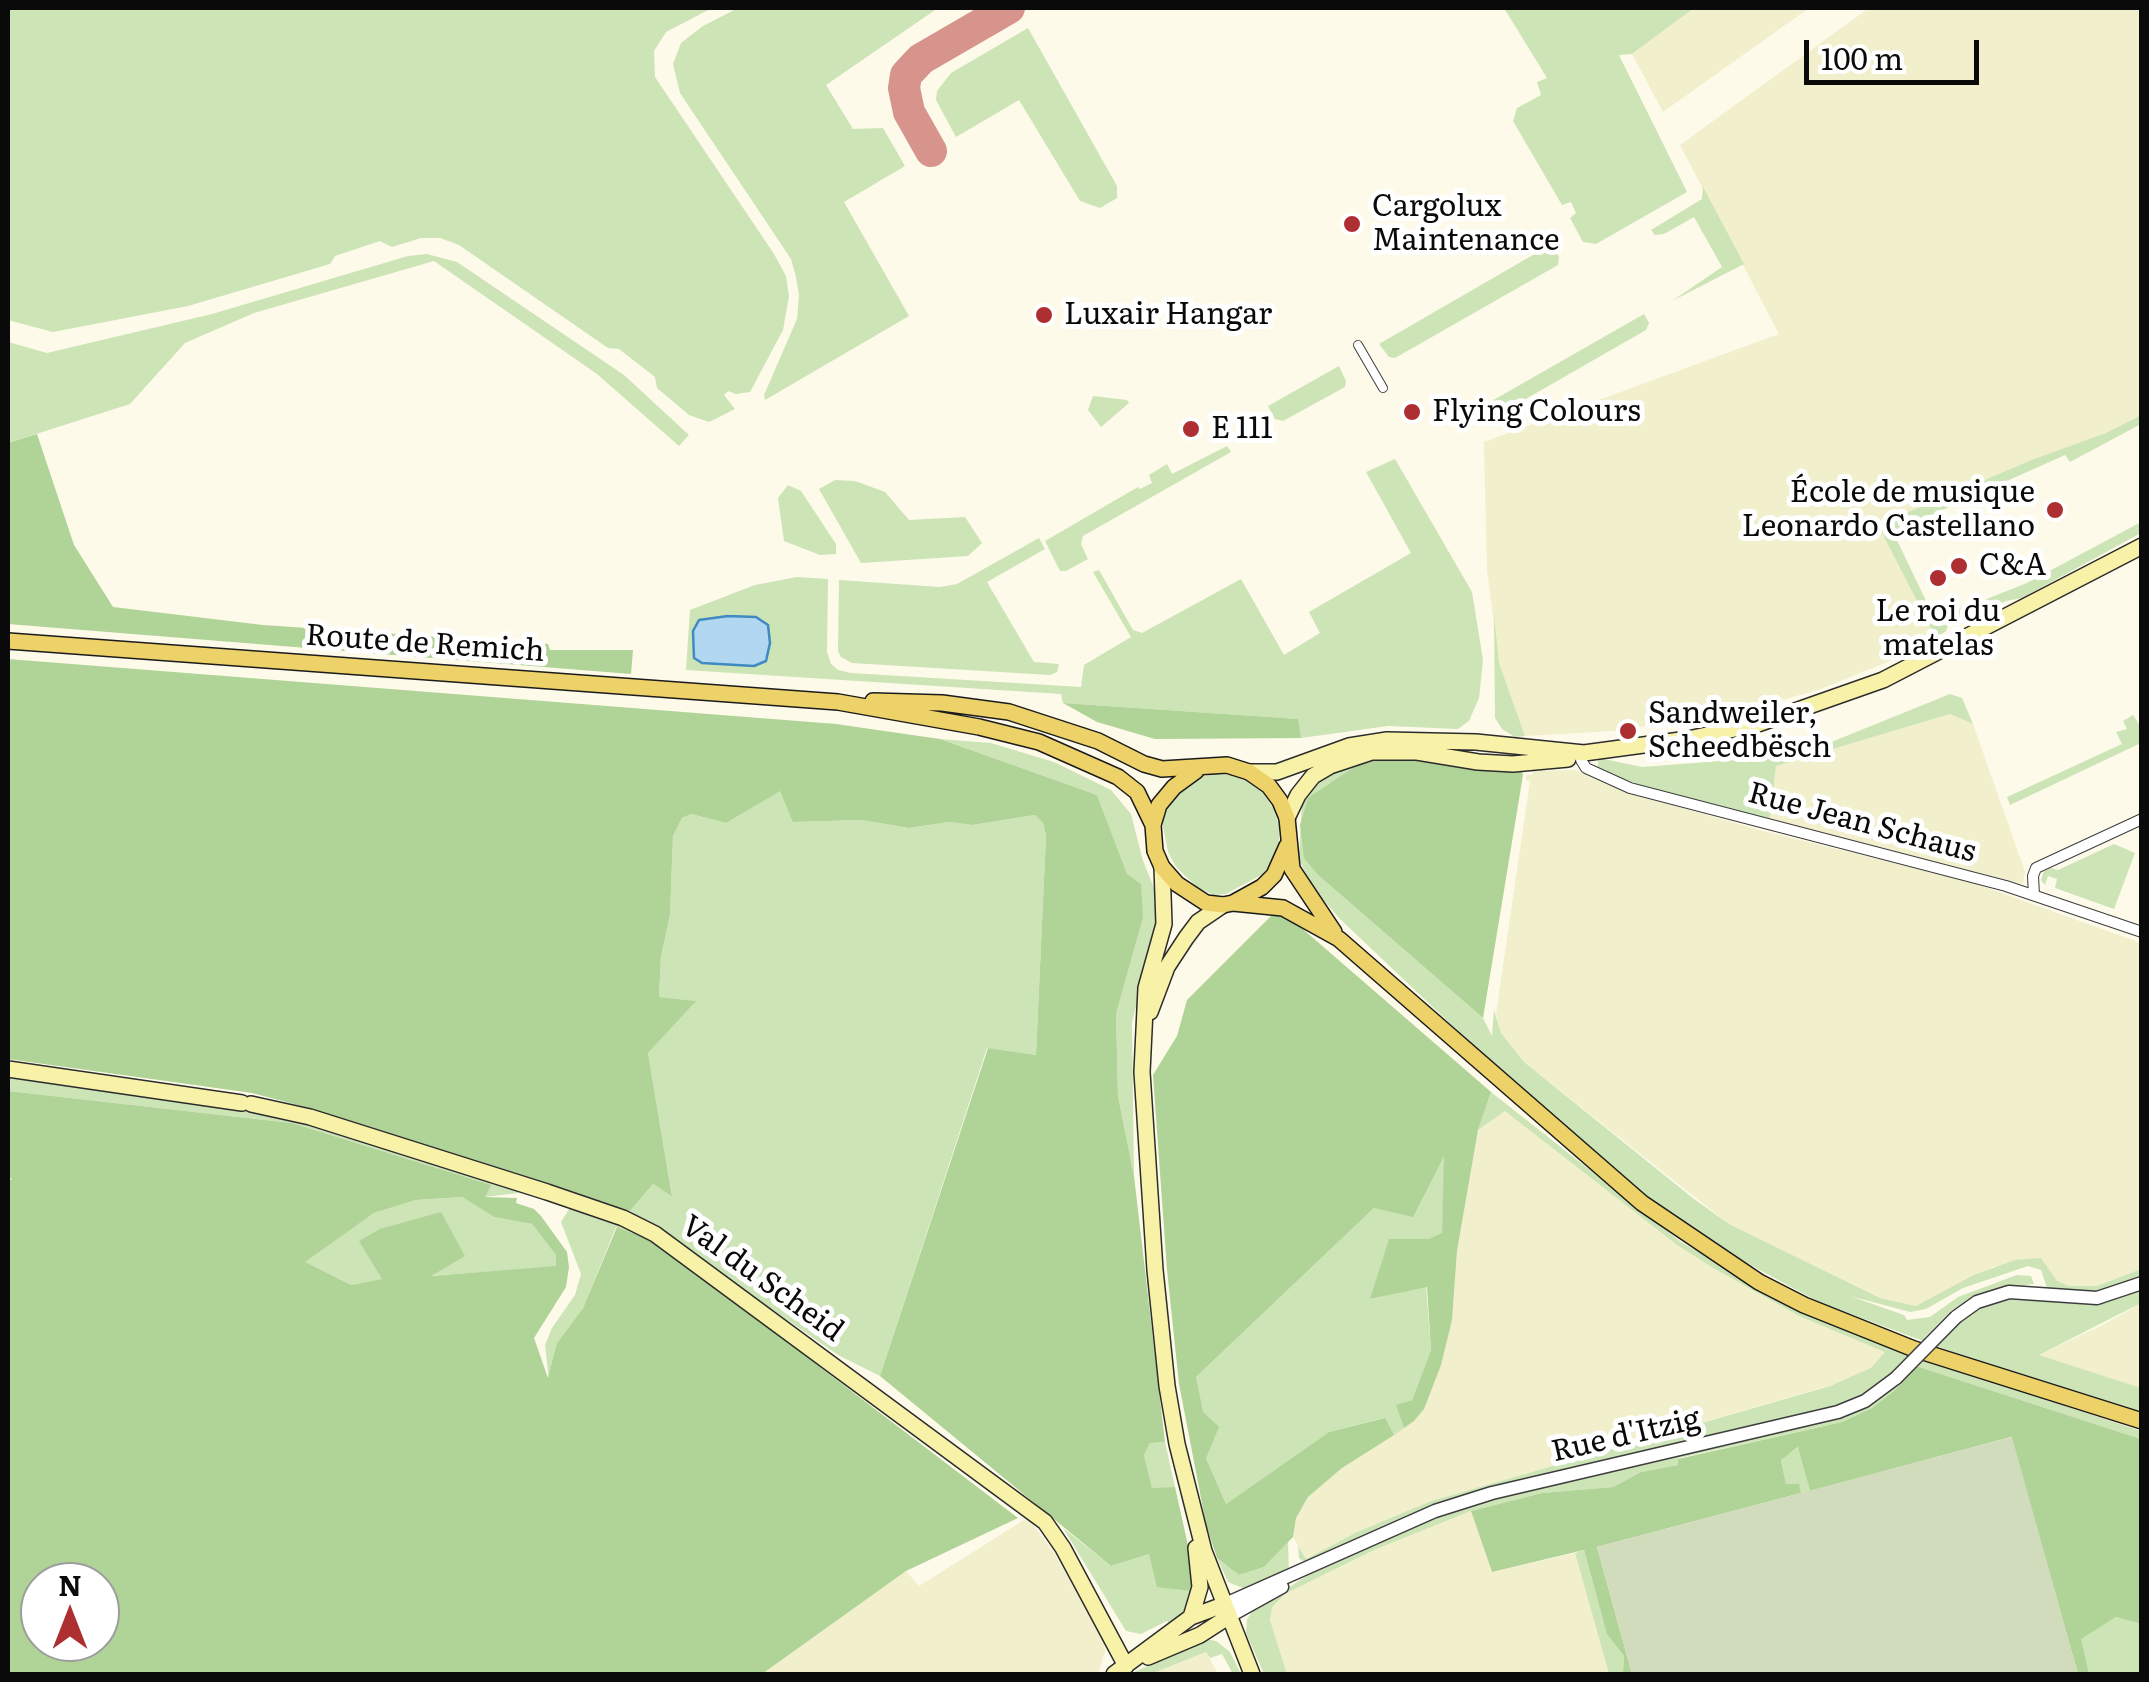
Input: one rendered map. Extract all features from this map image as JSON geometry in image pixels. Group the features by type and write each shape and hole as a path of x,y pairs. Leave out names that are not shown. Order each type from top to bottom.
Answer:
{"main road":[{"path":"1191,1617 1200,1587 1190,1504 1167,1386 1144,1121 1146,988 1164,924 1162,867 1155,851 1153,825 1159,805 1174,787 1204,767 1277,772 1349,746 1387,740 1476,742 1584,753 1688,740 1758,724 1883,680 2142,546"},
{"name":"Route de Remich","path":"8,641 838,702 908,700 1009,712 1098,741 1144,764 1178,770 1204,767"},
{"name":"Route de Remich","path":"838,702 1040,742 1118,776 1137,792 1153,825"},
{"path":"1287,818 1298,795 1314,776 1330,766 1397,746 1463,752 1476,742"},
{"path":"1372,752 1417,752 1512,764 1570,759 1584,753"},
{"path":"1249,772 1269,786 1287,818 1292,869 1339,939"},
{"path":"1145,1025 1167,968 1198,922 1262,888 1274,876 1289,844"},
{"path":"1162,867 1192,896 1228,904 1282,908 1339,939 1642,1203 1758,1282 1914,1349 2142,1422"},
{"name":"Val du Scheid","path":"8,1069 247,1103 310,1117 547,1192 623,1218 655,1234 1045,1522 1063,1548 1120,1670"},
{"path":"1190,1504 1213,1579 1252,1674"},
{"path":"1120,1670 1191,1617 1226,1611"},
{"path":"1120,1670 1200,1635 1226,1611"},
{"path":"1200,1635 1213,1634 1238,1642"}],"street":[{"path":"1358,345 1383,388"},
{"name":"Rue Jean Schaus","path":"1584,753 1581,760 1586,768 1630,788 2034,895 2142,932"},
{"path":"2034,895 2036,868 2142,818"},
{"name":"Rue d'Itzig","path":"1226,1611 1258,1590 1435,1511 1492,1493 1838,1412 1865,1401 1896,1378 1956,1316 1978,1302 2009,1292 2098,1298 2142,1282"},
{"name":"Rue d'Itzig","path":"1226,1611 1364,1540"},
{"path":"1213,1579 1235,1590 1258,1590"}],"shaded area":[{"path":"1694,8 1809,8 1663,112 1632,54"},
{"path":"1869,8 2141,8 2141,415 2106,433 1879,525 1936,638 1934,643 1821,689 1736,713 1613,731 1525,736 1499,663 1487,569 1484,442 1779,334 1680,145"},
{"path":"1950,714 1973,724 2025,872 2023,884 1770,819 1776,766"},
{"path":"1575,770 1630,793 1763,831 1968,881 2141,943 2141,1269 2097,1286 2069,1286 2057,1282 2041,1258 1993,1267 1916,1306 1880,1298 1729,1224 1524,1062 1501,1033 1496,1014 1530,781 1526,775 1533,771"},
{"path":"1505,1110 1677,1245 1713,1268 1799,1316 1886,1351 1871,1368 1852,1379 1431,1501 1357,1532 1306,1559 1293,1537 1296,1518 1308,1497 1342,1468 1414,1421 1452,1320 1457,1251 1478,1130"},
{"path":"2141,1303 2141,1388 2038,1355 2101,1326"},
{"path":"1471,1511 1492,1572 1575,1553 1609,1674 1287,1674 1270,1620 1271,1607 1285,1594 1374,1550"},
{"path":"1024,1520 1030,1521 1054,1552 1104,1643 1098,1674 762,1674 906,1571 919,1586"},
{"path":"1206,1652 1218,1674 1151,1674"}],"green space":[{"path":"8,8 712,8 666,32 654,51 655,77 786,276 789,296 783,330 750,392 728,391 724,395 735,409 709,422 689,415 657,388 655,377 619,349 608,348 459,245 440,238 421,238 392,247 380,241 335,256 330,264 188,306 53,332 8,320"},
{"path":"738,8 938,8 826,85 853,129 883,128 905,166 844,202 909,316 765,400 797,319 796,277 791,259 680,93 673,64 681,43"},
{"path":"1504,8 1694,8 1632,54 1619,55 1687,192 1596,244 1583,242 1570,218 1576,213 1571,202 1562,205 1513,121 1517,108 1541,95 1537,82 1547,78"},
{"path":"1028,28 1117,186 1117,198 1100,208 1080,201 1019,100 956,137 936,100 937,91 951,73"},
{"path":"1703,187 1744,264 1672,301 1722,267 1694,217 1664,234 1655,235 1651,230 1702,199"},
{"path":"1552,244 1559,257 1558,265 1395,358 1389,357 1379,344"},
{"path":"427,254 457,262 624,375 689,435 679,446 597,374 434,261 254,313 185,343 130,404 8,443 8,342 47,353 212,314 408,256"},
{"path":"1644,314 1649,323 1646,330 1503,412 1494,409 1490,402"},
{"path":"1339,366 1345,387 1283,421 1275,419 1268,406"},
{"path":"1093,396 1129,403 1101,427 1088,410"},
{"path":"2141,415 2141,424 2070,462 2065,455 1893,532 1930,609 1937,606 1948,626 1936,638 1878,525 2106,433"},
{"path":"37,434 74,545 113,607 263,625 548,644 550,650 633,650 631,674 8,624 8,443"},
{"path":"1227,446 1231,452 1083,536 1081,544 1088,559 1060,571 1045,541 1138,487 1152,483 1149,475 1167,464 1172,474"},
{"path":"1395,459 1472,592 1483,660 1479,698 1469,721 1458,729 1388,726 1301,738 1297,719 1063,703 1061,694 686,670 690,610 755,585 797,577 828,579 827,652 831,664 851,673 1081,687 1084,665 1131,637 1093,572 1099,570 1133,630 1142,633 1241,579 1284,655 1320,633 1309,612 1411,553 1366,472"},
{"path":"835,480 855,481 885,492 909,520 965,517 982,543 968,556 861,563 819,489"},
{"path":"788,485 801,491 836,544 836,554 820,555 784,541 778,498"},
{"path":"2141,522 2141,533 2022,598 1958,621 1957,612 1962,605 2027,583"},
{"path":"1039,538 1045,549 987,582 1034,662 1059,664 1057,672 1050,675 852,663 841,657 839,580 940,587 957,584"},
{"path":"1494,615 1499,663 1525,736 1515,737 1502,729 1495,718"},
{"path":"8,659 836,724 940,739 1097,795 1127,874 1141,884 1143,918 1116,1014 1118,1096 1134,1176 1165,1442 1150,1443 1144,1455 1152,1488 1175,1487 1195,1577 1191,1591 1157,1587 1149,1554 1111,1566 880,1376 988,1048 1036,1055 1046,836 1043,823 1035,815 972,825 949,822 909,828 862,820 793,822 780,791 726,823 691,814 682,818 673,836 670,915 661,957 659,997 696,1001 648,1053 672,1196 653,1184 630,1211 252,1093 8,1059"},
{"path":"1950,694 1962,698 1973,724 1950,714 1776,766 1770,819 1659,792 1597,769 1599,758 1642,767 1773,757 1829,743"},
{"path":"1063,703 1298,719 1301,738 1155,739 1097,722"},
{"path":"2133,715 2141,727 2141,743 2010,805 2007,797 2122,744 2116,732 2127,729 2123,721"},
{"path":"940,739 991,743 1054,762 1111,790 1131,814 1159,910 1132,1023 1134,1176 1118,1096 1116,1014 1143,918 1097,795"},
{"path":"1386,758 1304,857 1318,875 1483,1018 1492,1036 1494,1010 1501,1033 1524,1062 1694,1199 1729,1224 1880,1298 1916,1306 1974,1275 2015,1260 2041,1258 2057,1281 2069,1286 2097,1286 2141,1269 2141,1276 2105,1291 2070,1293 2047,1288 2041,1270 2028,1266 1963,1288 1926,1309 1910,1312 1850,1296 1904,1315 1907,1320 1930,1317 1958,1297 2017,1275 2031,1276 2034,1284 2000,1288 1951,1311 1924,1338 1936,1343 1966,1316 1988,1303 2030,1297 2075,1304 2105,1303 2141,1291 2141,1303 2039,1355 2141,1388 2141,1414 1971,1359 1819,1302 1706,1241 1651,1201 1535,1104 1340,919 1312,887 1299,859 1302,800 1317,780 1353,762"},
{"path":"1386,758 1521,768 1523,775 1483,1018 1318,875 1304,858 1300,825 1308,798 1356,766"},
{"path":"1232,775 1263,793 1279,825 1279,843 1263,874 1226,894 1214,895 1198,888 1176,867 1168,852 1161,816 1168,799 1197,778"},
{"path":"780,790 794,822 862,820 909,828 949,822 972,825 1035,815 1043,823 1046,836 1036,1055 987,1048 880,1376 838,1355 630,1211 653,1184 672,1195 648,1053 695,1001 659,997 661,957 670,915 673,836 682,818 691,814 726,823"},
{"path":"2114,844 2135,853 2114,909 2055,888 2057,879 2048,876 2045,885 2041,880 2044,871 2058,870"},
{"path":"1275,912 1290,918 1491,1092 1478,1130 1457,1251 1452,1320 1441,1365 1424,1409 1414,1421 1404,1428 1396,1405 1412,1400 1431,1350 1427,1287 1370,1299 1389,1239 1429,1239 1442,1233 1444,1156 1413,1217 1374,1208 1196,1377 1203,1412 1219,1427 1206,1458 1226,1504 1329,1432 1385,1418 1394,1435 1342,1468 1308,1497 1296,1518 1293,1537 1264,1567 1239,1575 1217,1558 1206,1524 1179,1384 1153,1075 1177,1036 1187,1000"},
{"path":"8,1076 263,1112 519,1193 484,1197 490,1185 292,1123 8,1091"},
{"path":"8,1091 292,1123 491,1185 485,1197 517,1198 516,1203 534,1209 567,1252 566,1287 534,1338 548,1378 557,1343 583,1308 617,1227 657,1243 1018,1518 906,1571 762,1674 8,1674 8,1181 12,1179 8,1177","holes":["462,1197 494,1217 532,1224 556,1255 556,1266 431,1276 465,1256 441,1212 380,1229 359,1241 382,1279 351,1285 305,1262 374,1213 416,1200"]},
{"path":"1491,1092 1681,1242 1801,1310 1896,1350 2141,1431 2141,1439 1916,1366 1872,1408 1842,1422 1679,1458 1678,1465 1641,1472 1613,1487 1542,1493 1471,1511 1374,1550 1285,1594 1272,1607 1270,1620 1287,1674 1264,1674 1246,1633 1247,1619 1254,1609 1353,1547 1309,1566 1299,1558 1298,1546 1306,1559 1357,1532 1431,1501 1830,1386 1871,1368 1885,1352 1799,1316 1713,1268 1677,1245 1505,1111 1478,1130"},
{"path":"1445,1153 1442,1234 1430,1239 1389,1240 1371,1299 1426,1286 1431,1350 1412,1400 1397,1405 1404,1428 1394,1435 1384,1418 1329,1432 1226,1504 1206,1458 1196,1377 1374,1208"},
{"path":"462,1197 494,1217 532,1224 557,1256 556,1267 427,1276 360,1242 383,1279 351,1285 304,1262 374,1213 416,1200"},
{"path":"571,1206 622,1223 657,1243 616,1227 583,1308 557,1343 549,1380 545,1345 575,1295 581,1274 561,1222"},
{"path":"1916,1366 2141,1439 2141,1624 2116,1617 2081,1639 2089,1674 2078,1674 2011,1437 1810,1491 1798,1447 1781,1460 1786,1484 1799,1484 1801,1493 1597,1547 1632,1674 1623,1674 1624,1656 1607,1634 1584,1550 1492,1572 1471,1511 1542,1493 1613,1487 1641,1472 1678,1465 1678,1459 1842,1422 1872,1408"},
{"path":"2012,1437 2078,1674 1632,1674 1597,1547"},
{"path":"1165,1442 1175,1487 1152,1489 1144,1455 1150,1443"},
{"path":"1799,1447 1810,1491 1801,1493 1798,1484 1786,1485 1781,1459"},
{"path":"1063,1528 1111,1566 1149,1554 1195,1577 1191,1606 1171,1625 1167,1621 1141,1634 1126,1631"},
{"path":"1288,1542 1289,1575 1245,1589 1228,1582 1217,1558 1239,1575 1264,1567"},
{"path":"1584,1550 1607,1633 1624,1656 1623,1674 1609,1674 1575,1553"},
{"path":"2116,1617 2141,1624 2141,1674 2089,1674 2080,1639"},
{"path":"1206,1639 1216,1641 1230,1652 1241,1674 1233,1674 1222,1654 1210,1658 1206,1652 1151,1674 1130,1674"}],"water":[{"path":"756,617 768,625 766,661 754,666 702,663 694,658 693,631 699,620"}],"taxiway":[{"path":"931,151 909,112 904,88 906,75 921,59 1009,8"}],"place":[{"name":"Cargolux Maintenance","path":"1352,224"},
{"name":"Luxair Hangar","path":"1044,315"},
{"name":"Flying Colours","path":"1412,412"},
{"name":"E 111","path":"1191,429"},
{"name":"École de musique Leonardo Castellano","path":"2055,510"},
{"name":"C&A","path":"1959,566"},
{"name":"Le roi du matelas","path":"1938,578"},
{"name":"Sandweiler, Scheedbësch","path":"1628,731"}]}
